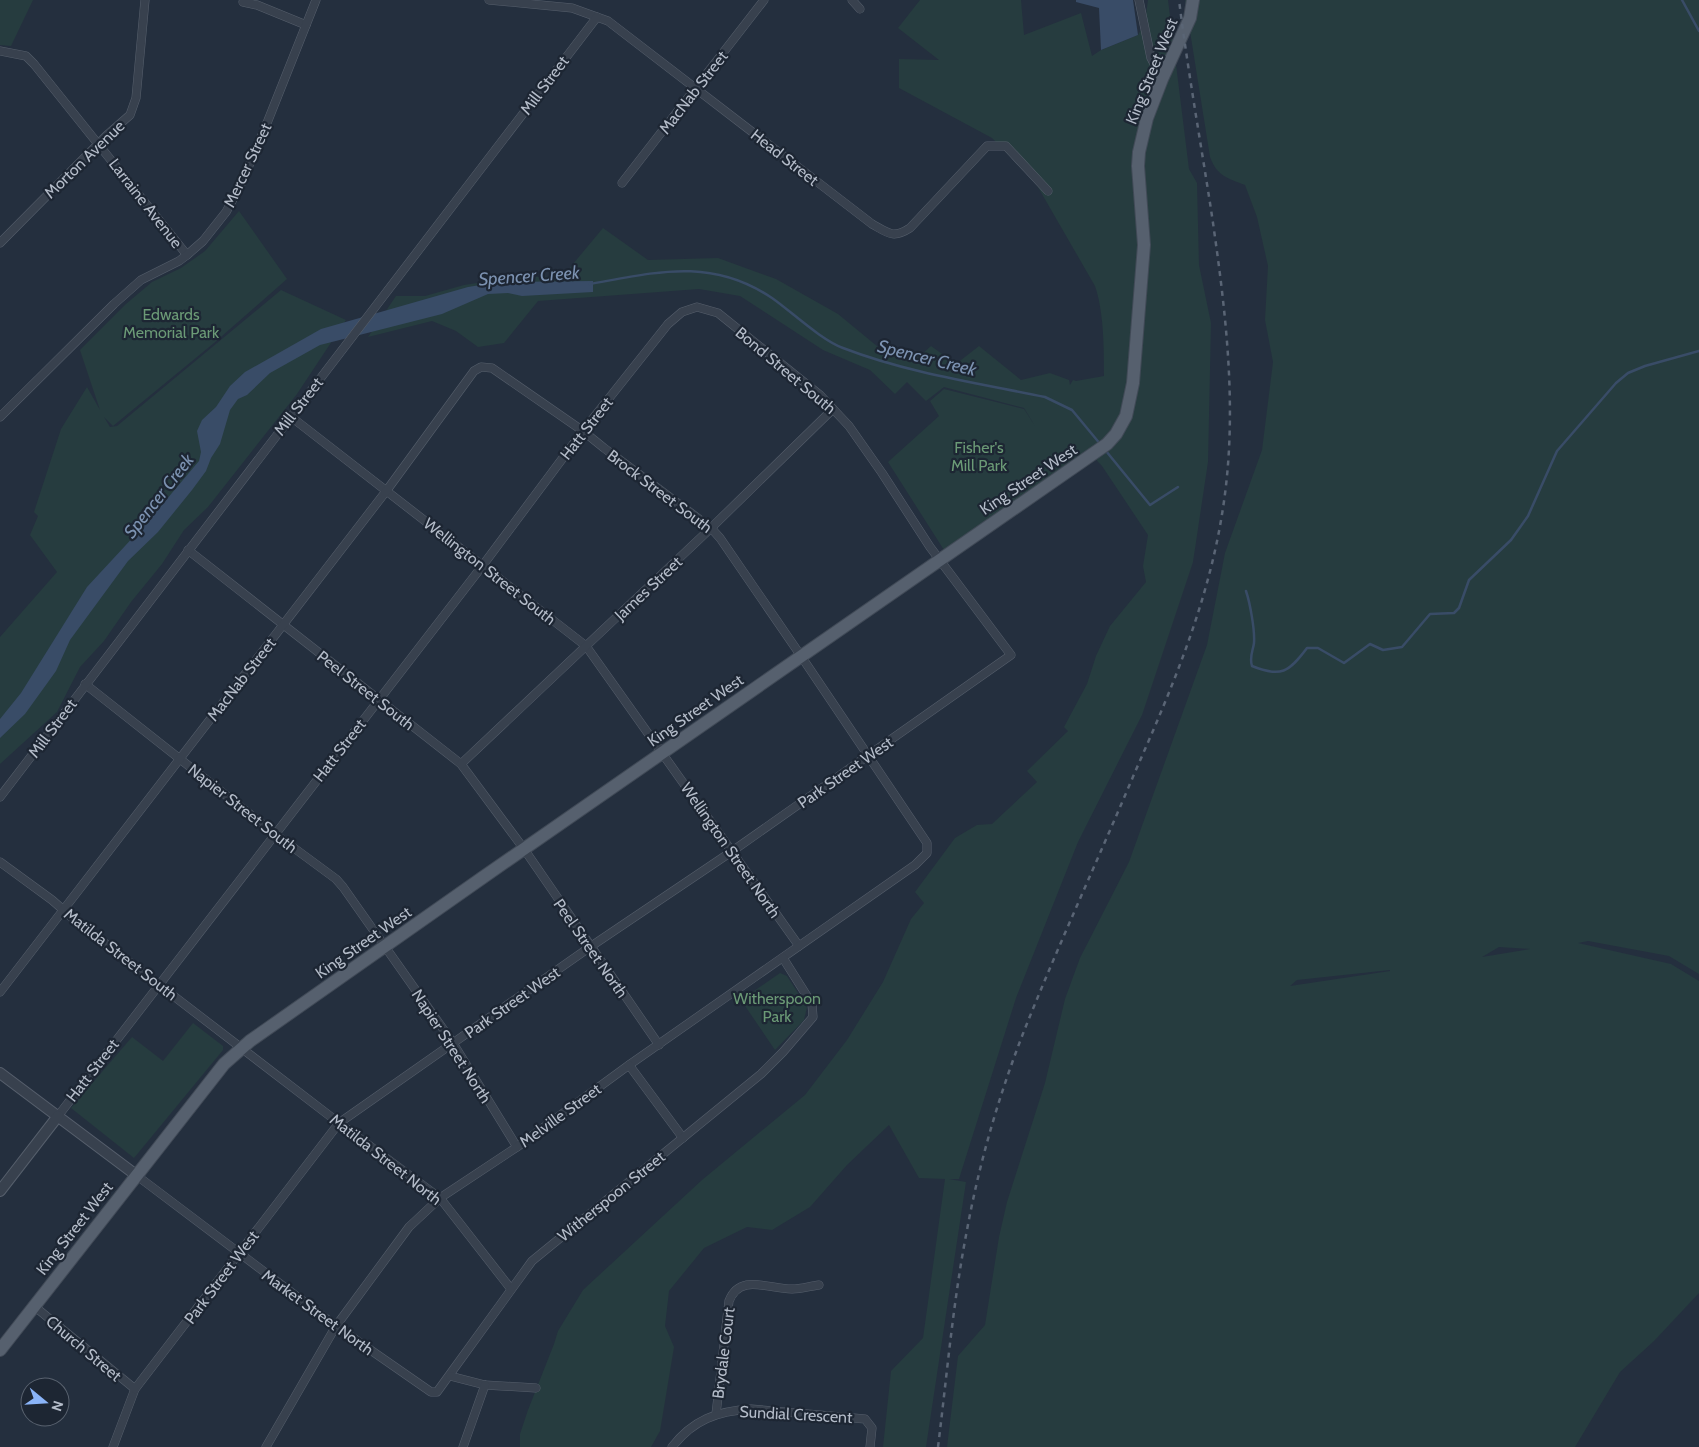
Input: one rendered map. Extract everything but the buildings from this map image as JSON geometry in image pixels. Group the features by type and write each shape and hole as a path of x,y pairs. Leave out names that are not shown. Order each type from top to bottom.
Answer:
{"main road":[{"name":"King Street West","path":"0,1350 224,1064 242,1048 524,849 1093,454 1107,444 1116,434 1126,416 1133,383 1144,245 1138,159 1147,118 1162,79 1190,18 1193,0"}],"street":[{"name":"Morton Avenue","path":"0,243 98,143 130,115 136,98 144,0"},
{"name":"Mercer Street","path":"0,417 114,304 141,280 187,256 203,241 226,212 241,184 316,0"},
{"name":"Head Street","path":"489,0 572,8 608,21 872,224 890,234 900,234 910,228 987,146 1006,146 1048,191"},
{"name":"MacNab Street","path":"622,183 764,0"},
{"path":"852,0 860,9"},
{"path":"1139,0 1151,58 1162,79"},
{"path":"243,2 306,25"},
{"name":"Mill Street","path":"0,797 597,17"},
{"name":"Larraine Avenue","path":"0,51 26,56 98,143 187,256"},
{"name":"Bond Street South","path":"682,312 697,307 718,313 820,395 834,409 870,455 939,560 1011,655"},
{"name":"Hatt Street","path":"0,1191 483,565 583,431 668,324 682,312"},
{"name":"MacNab Street","path":"0,992 387,490 474,371 481,367"},
{"name":"Brock Street South","path":"481,367 492,368 583,431 711,528 720,538 801,656 927,843 927,853"},
{"name":"James Street","path":"461,764 834,409"},
{"name":"Wellington Street South","path":"290,416 586,646 662,753"},
{"name":"Peel Street South","path":"188,550 461,764 524,849"},
{"name":"Park Street West","path":"113,1447 135,1389 339,1123 590,947 731,852 1011,655"},
{"name":"Napier Street South","path":"85,684 274,834 336,880 384,947"},
{"name":"Wellington Street North","path":"662,753 799,946"},
{"name":"Peel Street North","path":"524,849 590,947 660,1045"},
{"name":"Melville Street","path":"266,1447 336,1326 409,1227 440,1198 517,1147 629,1065 916,864 927,853"},
{"name":"Matilda Street South","path":"0,862 242,1048"},
{"name":"Napier Street North","path":"384,947 453,1043 517,1147"},
{"name":"Witherspoon Street","path":"431,1392 439,1390 450,1376 532,1261 761,1074 784,1052 813,1017 812,1004 782,958"},
{"name":"Matilda Street North","path":"242,1048 440,1198 512,1289"},
{"path":"629,1065 683,1138"},
{"path":"0,1073 136,1175"},
{"name":"Market Street North","path":"136,1175 336,1326 431,1392"},
{"name":"Brydale Court","path":"716,1414 729,1301 733,1292 739,1286 747,1284 792,1289 819,1285"},
{"name":"Church Street","path":"34,1306 135,1389"},
{"path":"450,1376 485,1385 536,1388"},
{"path":"463,1447 485,1385"},
{"name":"Sundial Crescent","path":"672,1447 681,1435 694,1425 716,1414 751,1409 865,1419 872,1428 870,1447"}],"green space":[{"path":"0,0 33,0 11,46 0,45"},
{"name":"Fisher's Mill Park","path":"920,0 1021,0 1024,35 1081,13 1092,56 1101,50 1138,35 1145,22 1148,0 1168,0 1189,169 1197,183 1199,265 1211,323 1208,462 1193,562 1142,715 1078,842 1016,998 959,1179 949,1179 966,1182 926,1447 883,1447 891,1371 923,1338 945,1179 919,1178 889,1125 847,1165 810,1207 772,1230 747,1227 704,1248 669,1291 665,1326 674,1347 660,1431 651,1447 520,1447 520,1434 558,1331 583,1290 702,1180 805,1095 847,1040 883,982 911,919 924,903 915,892 955,838 977,825 992,824 1037,782 1027,771 1068,731 1064,727 1087,684 1096,656 1110,626 1146,582 1143,566 1148,535 1102,466 1087,450 944,550 888,462 939,416 930,401 944,389 1024,409 1035,426 1024,408 944,387 926,401 907,382 895,394 870,370 823,350 740,296 699,289 538,301 504,343 478,347 456,331 432,321 368,337 396,296 425,296 464,285 509,278 563,276 603,228 648,260 718,258 776,279 838,314 883,351 903,347 921,355 931,346 956,364 979,346 1021,380 1050,373 1069,380 1070,385 1073,380 1104,376 1102,319 1095,286 1035,182 992,138 899,88 899,59 939,60 898,28"},
{"path":"1185,0 1699,0 1699,974 1669,956 1588,941 1578,943 1671,964 1699,981 1699,1293 1654,1341 1620,1372 1575,1447 947,1447 958,1356 985,1325 999,1237 1007,1202 1045,1083 1065,999 1080,958 1129,862 1207,645 1225,553 1262,450 1273,362 1265,320 1268,266 1257,217 1245,185 1223,176 1210,157","holes":["1499,947 1530,949 1482,957","1390,971 1290,986 1297,980"]},
{"name":"Edwards Memorial Park","path":"239,211 287,279 214,343 113,426 104,417 110,427 117,426 281,290 346,320 297,394 208,507 184,530 162,564 131,602 104,641 80,667 57,712 0,764 0,637 57,572 30,535 38,516 34,512 61,429 87,387 100,410 80,350 126,304 152,282 181,268 205,251"},
{"name":"Witherspoon Park","path":"780,973 787,976 807,1007 804,1020 775,1050 741,1000"},
{"path":"193,1023 223,1046 223,1050 134,1158 71,1108 132,1037 163,1061"}],"water":[{"path":"1076,0 1133,0 1138,35 1101,50 1099,8 1076,2"},
{"path":"593,281 593,292 522,296 508,293 488,294 442,314 320,345 270,373 247,395 238,399 230,410 220,444 211,458 206,471 158,532 128,561 70,640 56,671 25,714 0,738 0,719 21,693 87,587 150,519 199,461 201,452 197,431 202,420 216,407 230,386 245,372 321,329 468,287 499,282"}],"waterway":[{"name":"Spencer Creek","path":"1682,0 1699,31"},
{"name":"Spencer Creek","path":"590,284 661,272 705,272 727,277 749,285 772,298 825,339 843,348 918,371 1045,397 1072,410 1101,445"},
{"name":"Spencer Creek","path":"1246,591 1254,631 1251,663 1252,666 1262,670 1270,672 1284,670 1295,663 1307,648 1318,648 1344,663 1370,644 1383,650 1402,647 1430,614 1454,613 1459,608 1469,580 1511,540 1528,516 1557,451 1616,383 1628,373 1645,366 1699,351"},
{"name":"Spencer Creek","path":"1106,451 1150,505 1178,487"}],"railway":[{"path":"938,1447 962,1257 972,1203 992,1124 1028,1021 1176,675 1209,576 1223,508 1230,435 1226,325 1212,216 1179,0"}]}
